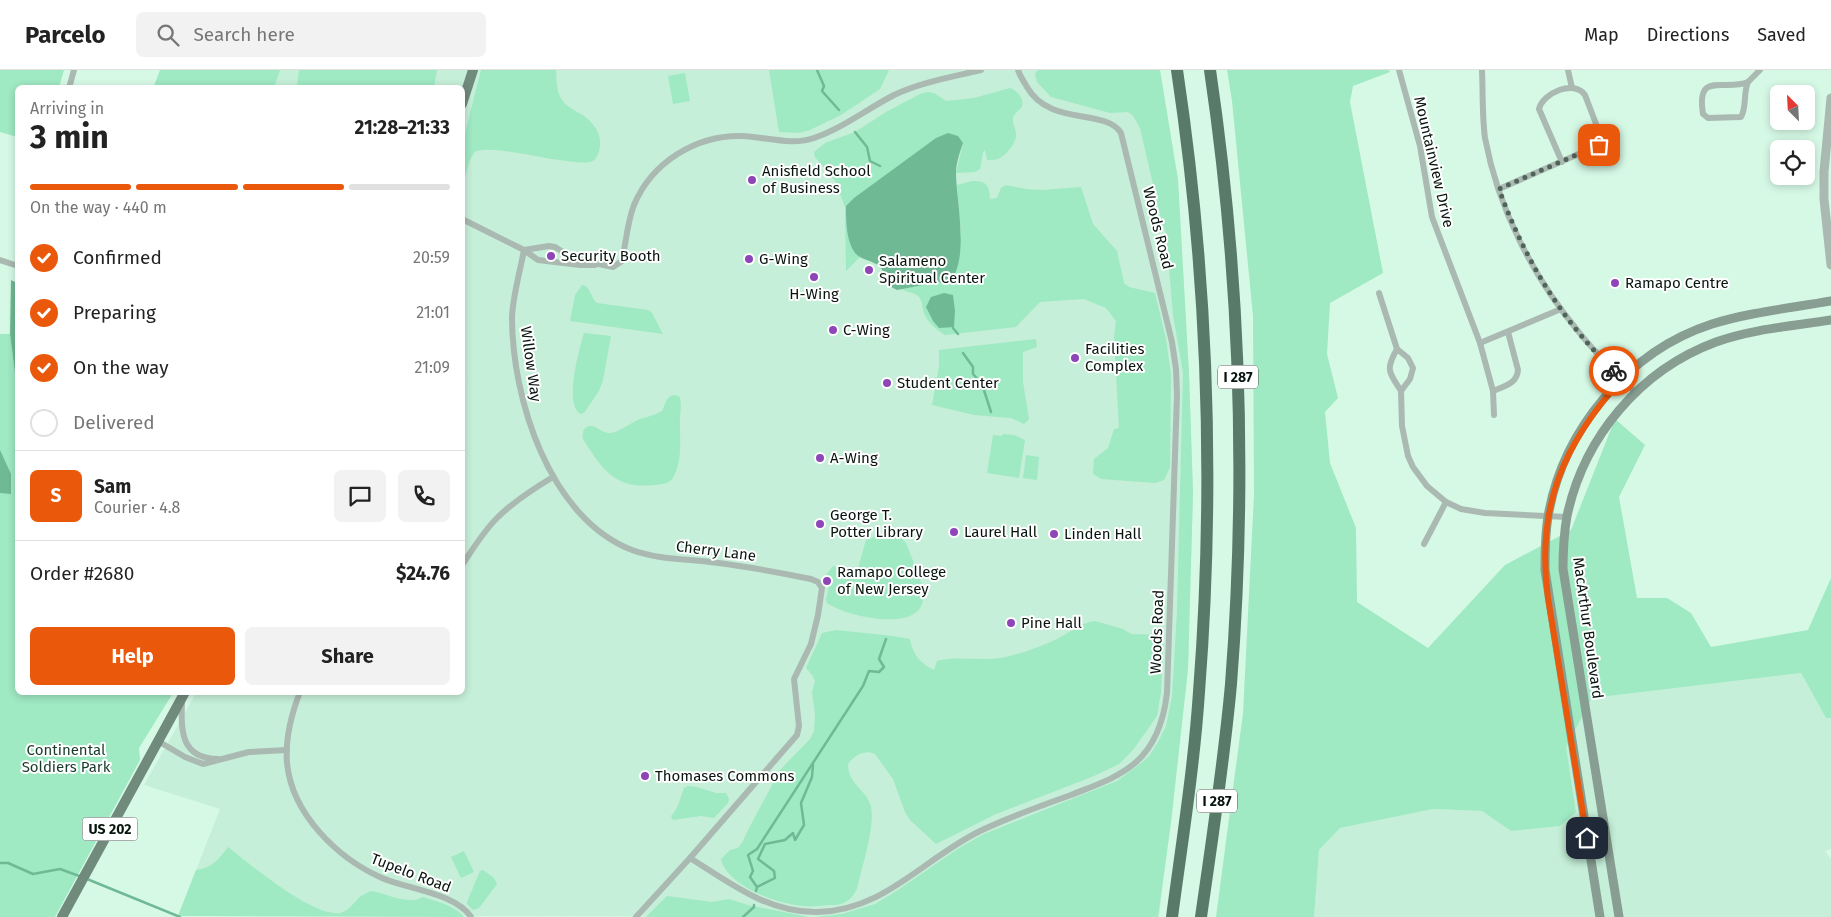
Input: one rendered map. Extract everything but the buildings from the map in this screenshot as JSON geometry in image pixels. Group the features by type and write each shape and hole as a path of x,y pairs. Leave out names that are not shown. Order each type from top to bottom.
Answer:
{"highway":[{"name":"I 287","path":"1172,917 1199,694 1208,505 1207,428 1199,262 1191,178 1177,70"},
{"name":"I 287","path":"1201,917 1230,685 1236,600 1239,506 1238,387 1234,302 1225,183 1210,70"}],"main road":[{"path":"465,95 473,70"},
{"path":"1600,917 1545,570 1548,516 1564,462 1592,414 1622,379 1662,348 1711,324 1738,317 1831,301"},
{"name":"MacArthur Boulevard","path":"1619,917 1563,569 1567,517 1581,470 1607,425 1635,392 1671,364 1717,342 1742,335 1831,320"},
{"name":"US 202","path":"62,917 184,695"}],"street":[{"path":"70,85 74,70"},
{"path":"524,250 548,246 555,247 571,257 613,267 622,261 634,206 644,187 673,156 690,147 725,137 742,136 799,141 813,139 834,130 910,88 981,70"},
{"name":"Woods Road","path":"690,858 752,896 776,906 803,912 817,912 856,906 891,890 946,850 979,832 1113,778 1136,762 1153,742 1163,718 1167,693 1177,394 1172,342 1121,133 1111,123 1050,110 1030,92 1018,70"},
{"name":"Mountainview Drive","path":"1399,70 1420,146 1432,217 1480,343 1493,391 1494,415"},
{"path":"1482,70 1485,137 1499,189 1526,253 1561,309 1578,331 1635,392"},
{"path":"1568,70 1572,88"},
{"path":"1748,82 1738,85 1716,84 1707,87 1702,95 1703,114 1708,118 1741,117 1748,82 1760,70"},
{"path":"1499,189 1562,162 1599,145 1601,141 1584,93 1580,89 1572,88 1559,91 1544,99 1538,108 1562,162"},
{"path":"1831,98 1824,172 1824,199 1831,266"},
{"path":"465,220 524,250 538,260 586,266 599,264"},
{"name":"Willow Way","path":"524,250 513,308 515,362 521,397 528,420 553,477"},
{"path":"0,260 15,265"},
{"path":"1379,293 1397,349 1408,358 1413,368 1410,379 1401,391"},
{"path":"1480,343 1561,309"},
{"path":"1493,391 1512,383 1517,375 1518,370 1508,332"},
{"path":"1397,349 1390,360 1390,373 1401,391 1402,426 1408,456 1413,467 1427,486 1446,502 1461,509 1485,513 1567,517"},
{"path":"465,561 483,534 497,518 509,507 553,477"},
{"name":"Cherry Lane","path":"553,477 589,523 614,542 634,551 663,557 760,569 810,579 818,582 822,588 811,644 794,679 799,719 796,735 690,858"},
{"path":"1424,544 1446,502"},
{"path":"184,695 181,727 186,742 199,755 208,758 224,759"},
{"name":"Tupelo Road","path":"299,695 290,720 287,750 288,771 295,792 311,822 326,839 352,861 381,878 450,901 462,907 471,917"},
{"path":"158,741 185,757 203,764 261,750 287,750"},
{"path":"636,917 690,858"}],"shaded area":[{"name":"Ramapo College of New Jersey","path":"181,70 1160,70 1178,180 1189,374 1193,493 1188,669 1159,917 178,916 220,809 144,785 195,695 465,695 466,378 465,85 177,85"},
{"path":"948,133 958,136 963,143 957,161 956,173 961,233 958,265 953,277 945,285 939,282 897,290 891,287 879,266 859,257 855,253 847,230 846,206 854,198 936,138"},
{"path":"11,280 15,282 15,373 10,334"},
{"path":"944,293 953,295 954,327 939,328 926,307 931,297"},
{"path":"0,450 11,474 11,494 0,493"},
{"path":"1801,673 1826,718 1831,718 1831,849 1825,851 1831,859 1831,917 1314,917 1319,850 1340,828 1433,809 1482,811 1511,831 1560,826 1576,812 1565,747 1592,698"}],"green space":[{"path":"0,70 64,70 60,85 15,85 15,136 0,132"},
{"path":"160,70 280,70 275,85 154,85"},
{"path":"299,70 437,70 434,85 297,85"},
{"path":"481,70 556,70 560,97 568,106 589,120 598,132 600,145 598,154 590,162 552,159 498,150 479,151 472,156 465,176 465,133"},
{"path":"769,70 889,70 880,89 841,115 810,130 799,133 779,132"},
{"path":"1038,70 1160,70 1178,180 1189,374 1193,493 1188,669 1171,823 1158,917 814,917 842,914 875,904 959,848 984,834 1117,781 1149,756 1166,726 1172,696 1177,612 1183,373 1173,315 1166,233 1140,128 1133,116 1128,112 1110,113 1051,97 1037,82 1035,74"},
{"path":"1227,70 1389,70 1390,72 1353,86 1350,102 1383,273 1330,303 1327,354 1338,398 1325,412 1330,463 1356,528 1357,602 1428,648 1505,565 1571,530 1615,419 1645,445 1619,497 1637,598 1667,598 1691,613 1711,647 1808,630 1831,578 1831,718 1826,718 1801,673 1592,698 1566,747 1576,812 1560,826 1511,831 1482,811 1433,809 1340,828 1319,850 1314,917 1216,917 1243,713 1254,495 1253,316 1232,101"},
{"path":"685,73 690,101 673,104 668,76"},
{"path":"1010,88 1019,95 1023,103 1013,118 1016,137 1013,145 1007,152 998,159 987,160 985,150 980,169 975,172 956,173 963,143 847,222 854,251 860,257 846,271 845,207 835,181 815,157 814,152 825,143 855,132 886,112 920,94 934,93 946,101 974,98"},
{"path":"972,181 984,183 988,187 990,199 997,198 1001,188 1006,185 1042,190 1081,187 1093,224 1117,251 1124,283 1129,287 1155,293 1166,339 1171,375 1170,467 1164,480 1155,483 1101,479 1093,474 1094,459 1108,448 1114,429 1119,428 1114,338 1116,321 1106,308 1084,299 1040,302 1016,327 945,335 927,319 919,297 902,289 939,282 945,285 961,233 957,185"},
{"path":"582,285 589,290 597,303 648,310 652,313 663,334 570,321 575,295"},
{"path":"584,333 611,336 603,380 599,391 584,413 580,414 575,408 573,388 576,363"},
{"name":"Continental Soldiers Park","path":"0,334 10,334 15,373 15,695 172,695 139,748 140,760 55,917 0,917"},
{"path":"1036,339 1037,347 1023,352 1023,382 1029,419 1024,424 1011,418 974,415 932,405 939,367 939,350"},
{"path":"674,395 679,396 681,403 680,445 677,470 672,479 663,484 641,486 620,481 611,475 597,460 583,439 584,429 592,426 608,433 615,432 640,419 662,411 667,399"},
{"path":"1003,434 1014,435 1025,440 1019,478 987,473 993,435 1002,436"},
{"path":"1026,455 1039,457 1037,480 1023,478"},
{"path":"884,533 902,539 906,543 922,586 923,599 919,610 909,616 896,619 881,619 849,613 827,603 830,580 826,575 833,566 857,572 866,540"},
{"path":"1095,621 1123,629 1131,634 1164,635 1161,692 1157,716 1133,750 1119,764 1094,776 996,814 936,844 910,820 905,812 893,779 875,754 863,753 848,764 851,777 870,804 872,812 870,834 857,889 849,900 838,904 814,906 799,906 781,902 749,889 739,883 724,868 721,859 730,850 738,848 780,770 810,739 814,731 815,715 812,692 815,681 806,668 822,633 836,630 910,639 918,658 934,670 937,661 946,659 991,659 1022,653 1051,642 1080,626"},
{"path":"688,786 716,793 726,793 729,799 728,803 714,818 701,816 673,820 671,816 678,806 684,788"},
{"path":"228,847 298,899 328,912 343,912 361,896 371,891 405,900 422,897 450,906 464,917 178,916 196,870 214,863"},
{"path":"464,851 474,872 461,878 451,857"},
{"path":"483,870 494,878 497,884 479,908 473,910 467,902 480,871"},
{"path":"667,896 712,902 729,899 748,905 809,917 646,917"}],"waterway":[{"path":"817,70 824,86 822,91 839,110"},
{"path":"855,132 867,147 870,161 880,166"},
{"path":"953,328 958,334"},
{"path":"963,353 973,367 973,374 982,384 991,412"},
{"path":"756,891 757,887 750,877 753,871 748,855 757,849 863,686 869,671 879,672 884,667 879,659 886,639"},
{"path":"757,887 775,878 774,871 758,859 765,844 785,840 793,833 795,840 804,825 801,803 812,777 813,765"},
{"path":"0,863 8,863 33,874 60,869 82,877"},
{"path":"87,879 180,917"},
{"path":"743,917 754,905"}],"way so far":[{"path":"1599,145 1499,189 1516,232 1541,280 1578,331 1614,371"}],"place":[{"name":"Anisfield School of Business","path":"752,180"},
{"name":"Security Booth","path":"551,256"},
{"name":"G-Wing","path":"749,259"},
{"name":"Salameno Spiritual Center","path":"869,270"},
{"name":"H-Wing","path":"814,277"},
{"name":"Ramapo Centre","path":"1615,283"},
{"name":"C-Wing","path":"833,330"},
{"name":"Facilities Complex","path":"1075,358"},
{"name":"Student Center","path":"887,383"},
{"name":"A-Wing","path":"820,458"},
{"name":"George T. Potter Library","path":"820,524"},
{"name":"Laurel Hall","path":"954,532"},
{"name":"Linden Hall","path":"1054,534"},
{"name":"Ramapo College of New Jersey","path":"827,581"},
{"name":"Pine Hall","path":"1011,623"},
{"name":"Thomases Commons","path":"645,776"}],"route":[{"path":"1587,838 1548,598 1545,542 1548,516 1564,462 1592,414 1622,379 1614,371"}]}
